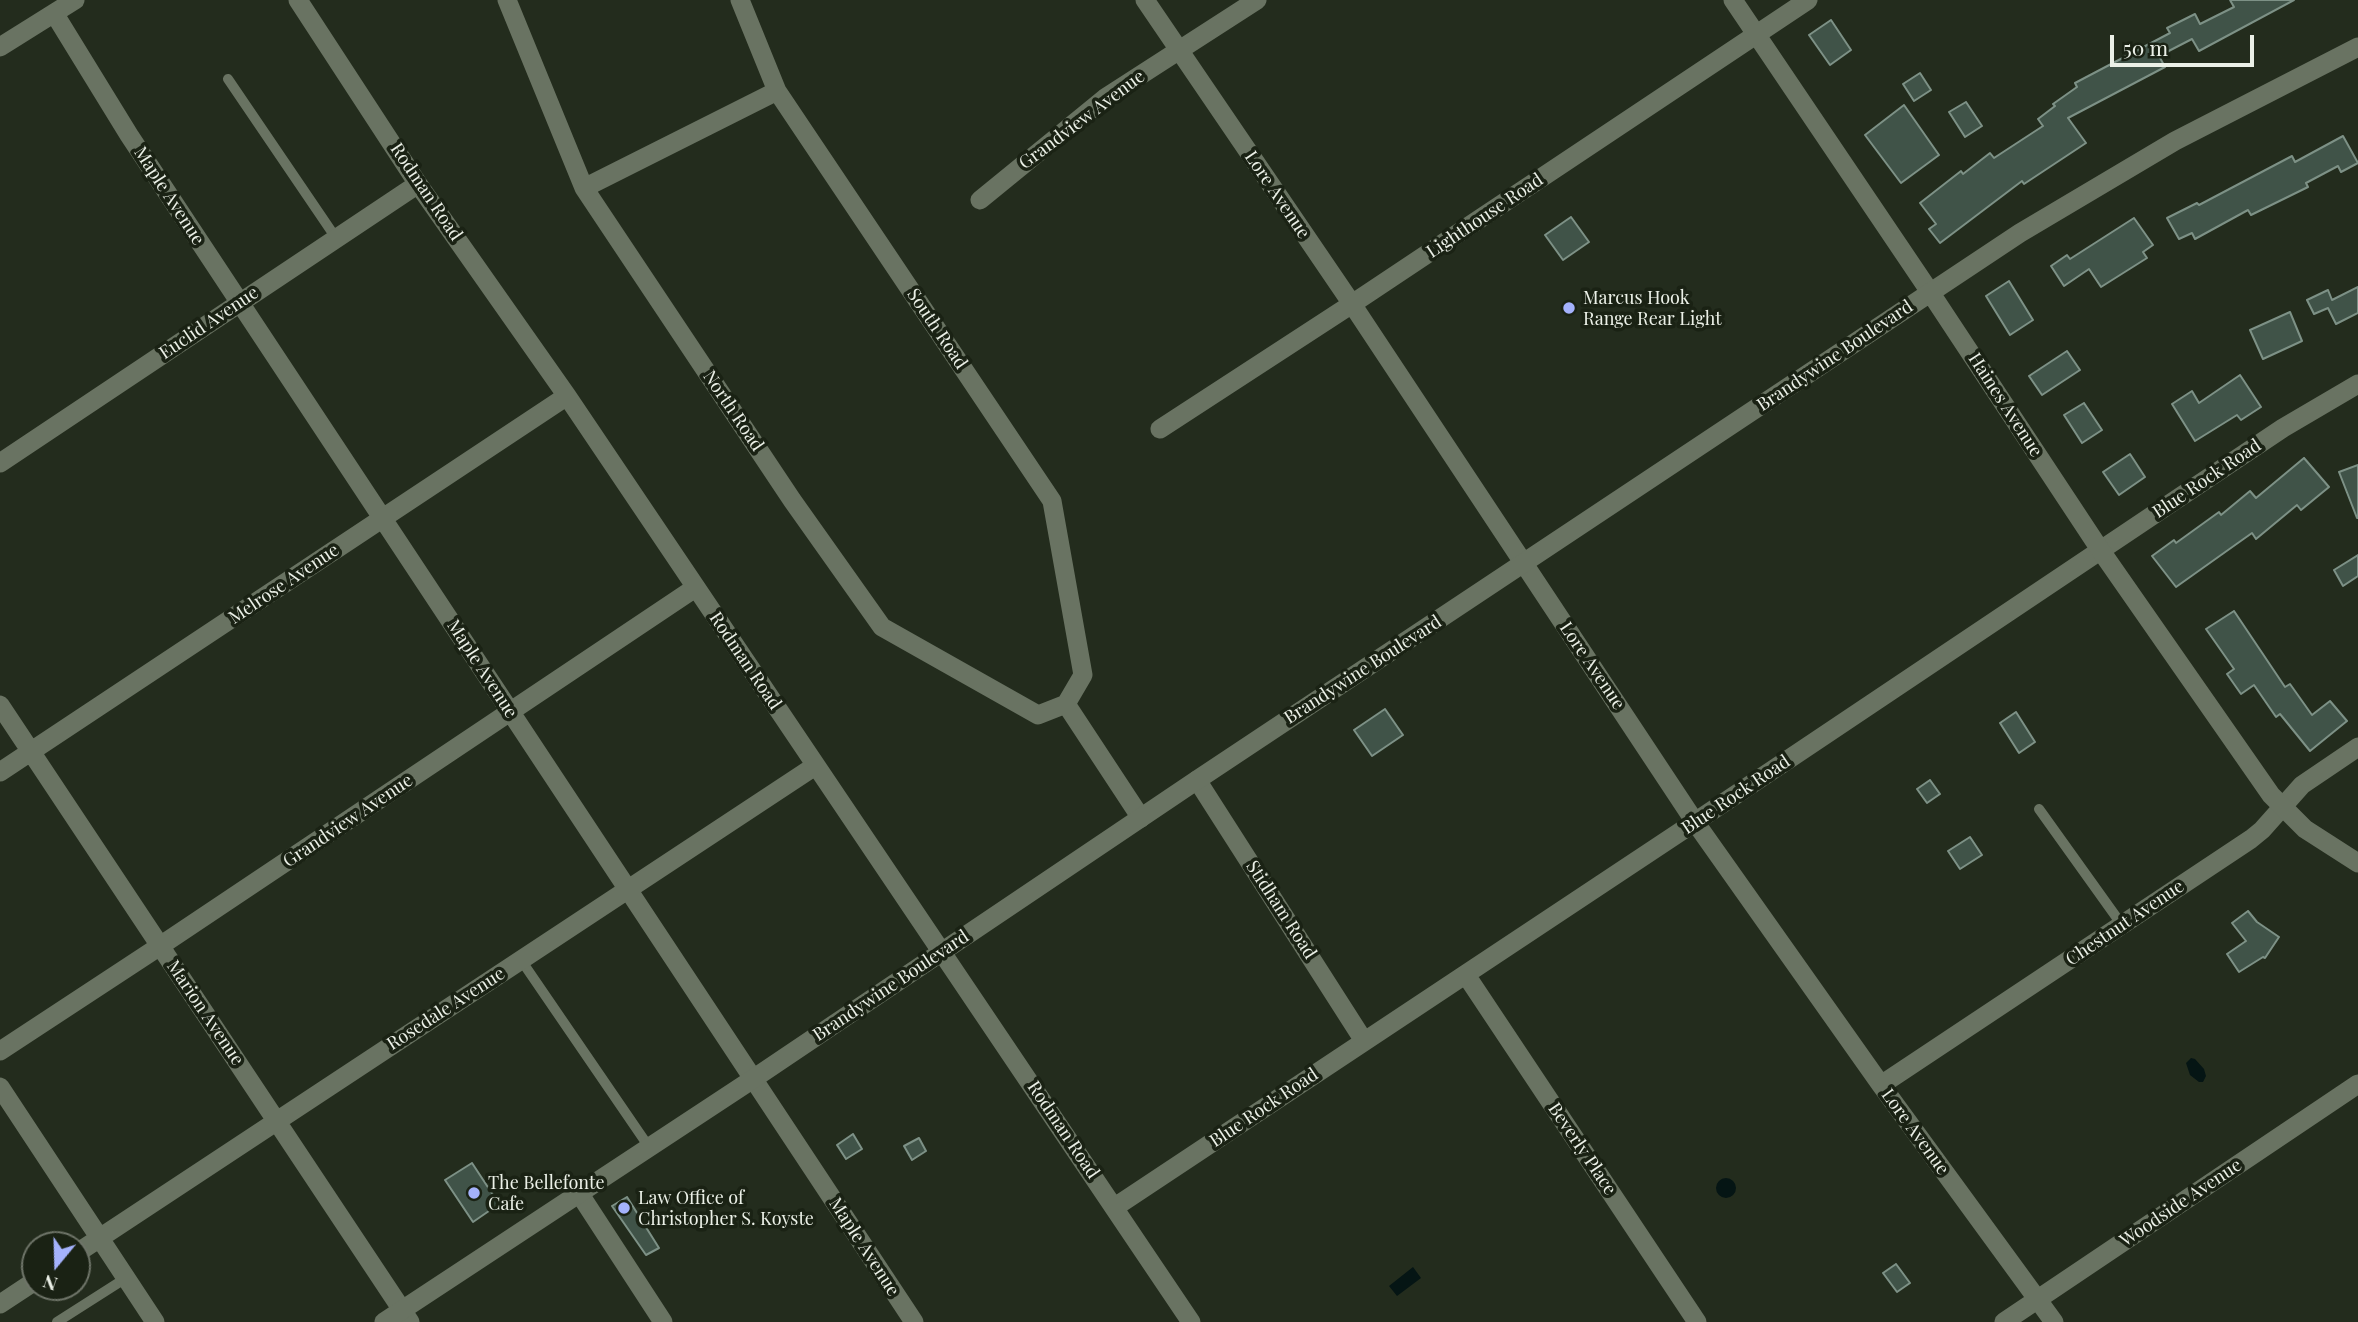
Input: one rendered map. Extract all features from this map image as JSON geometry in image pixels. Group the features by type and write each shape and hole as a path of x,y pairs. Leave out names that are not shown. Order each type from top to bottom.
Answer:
{"street":[{"path":"0,47 75,0"},
{"name":"Rodman Road","path":"298,0 418,184 568,396 1191,1322"},
{"name":"North Road","path":"507,0 584,188 792,500 883,627 1038,715 1066,704"},
{"name":"South Road","path":"740,0 777,91 1052,501 1083,675 1066,704"},
{"name":"Lore Avenue","path":"1145,0 1352,304 1695,822 1881,1085 2054,1322"},
{"name":"Grandview Avenue","path":"980,200 1105,98 1257,0"},
{"name":"Haines Avenue","path":"1733,0 2101,551 2261,782 2281,808 2305,829 2358,863"},
{"name":"Lighthouse Road","path":"1160,429 1808,0"},
{"name":"Maple Avenue","path":"54,13 129,135 914,1322"},
{"name":"Brandywine Boulevard","path":"384,1322 406,1316 579,1193 1930,292 2114,175 2358,47"},
{"path":"584,188 777,91"},
{"name":"Euclid Avenue","path":"0,463 418,184"},
{"name":"Blue Rock Road","path":"1115,1207 2283,428 2358,384"},
{"name":"Melrose Avenue","path":"0,772 568,396"},
{"name":"Grandview Avenue","path":"0,1051 695,588"},
{"path":"1066,704 1141,818"},
{"name":"Marion Avenue","path":"0,705 406,1316"},
{"name":"Chestnut Avenue","path":"1881,1085 2251,839 2291,795 2358,747"},
{"name":"Rosedale Avenue","path":"91,1244 815,766"},
{"name":"Stidham Road","path":"1197,780 1364,1041"},
{"name":"Beverly Place","path":"1466,975 1697,1322"},
{"name":"Woodside Avenue","path":"2004,1322 2358,1084"},
{"path":"0,1087 155,1322"},
{"path":"579,1193 663,1322"},
{"path":"0,1304 21,1290"}],"lane":[{"path":"228,79 337,238"},
{"path":"2039,808 2122,925"},
{"path":"521,960 649,1147"},
{"path":"57,1322 126,1278"}],"shaded area":[{"path":"2191,1058 2204,1069 2206,1076 2203,1082 2190,1075 2186,1063"},
{"path":"1722,1178 1730,1178 1736,1188 1730,1198 1722,1198 1716,1192 1716,1184"},
{"path":"1413,1267 1421,1278 1397,1296 1389,1286"}],"building":[{"path":"2230,0 2294,0 2199,51 2192,39 2159,56 2165,67 2068,118 2086,143 2024,184 2022,181 1940,243 1929,229 1936,224 1920,203 1961,171 1963,174 1990,153 1994,158 2043,126 2038,119 2077,87 2075,83 2170,33 2167,28 2195,14 2200,24 2234,7"},
{"path":"1831,20 1851,50 1830,65 1809,35"},
{"path":"1920,73 1931,90 1914,101 1903,84"},
{"path":"1966,102 1982,126 1965,137 1949,112"},
{"path":"1904,105 1939,155 1901,183 1865,135"},
{"path":"2343,136 2358,163 2341,172 2338,166 2306,183 2308,187 2251,215 2248,210 2195,239 2192,233 2179,239 2167,218 2197,203 2199,205 2292,156 2295,162"},
{"path":"1571,217 1589,242 1563,260 1545,235"},
{"path":"2134,218 2153,245 2143,252 2147,258 2101,287 2089,269 2064,286 2051,266 2067,255 2070,259"},
{"path":"2009,281 2033,320 2010,335 1986,296"},
{"path":"2358,287 2358,313 2336,324 2328,308 2314,314 2307,300 2328,290 2332,300"},
{"path":"2290,312 2302,341 2263,359 2250,330"},
{"path":"2067,351 2080,370 2042,395 2029,376"},
{"path":"2240,375 2261,407 2241,420 2237,415 2195,441 2172,404 2192,391 2199,403"},
{"path":"2084,403 2102,430 2082,443 2064,415"},
{"path":"2130,454 2145,477 2119,495 2103,472"},
{"path":"2304,458 2329,487 2301,510 2297,505 2256,539 2252,533 2176,587 2152,556 2174,540 2176,543 2219,512 2221,515 2250,491 2256,498"},
{"path":"2358,465 2358,518 2357,518 2339,472"},
{"path":"2358,555 2358,576 2343,586 2334,570"},
{"path":"2234,611 2285,687 2290,684 2312,715 2330,701 2347,721 2310,751 2280,714 2276,717 2254,685 2241,694 2227,674 2234,669 2206,629"},
{"path":"1385,709 1403,735 1372,756 1354,730"},
{"path":"2016,712 2035,742 2019,753 2000,723"},
{"path":"1930,780 1940,794 1927,803 1917,789"},
{"path":"1970,837 1982,855 1960,869 1948,851"},
{"path":"2248,911 2257,922 2279,937 2265,958 2239,972 2227,954 2246,941 2232,923"},
{"path":"853,1134 862,1149 846,1159 837,1145"},
{"path":"919,1138 926,1151 912,1160 904,1146"},
{"path":"472,1163 499,1204 473,1222 445,1180"},
{"path":"627,1197 659,1248 646,1255 612,1206"},
{"path":"1896,1264 1910,1283 1897,1292 1883,1273"}],"place":[{"name":"Marcus Hook Range Rear Light","path":"1569,308"},
{"name":"The Bellefonte Cafe","path":"474,1193"},
{"name":"Law Office of Christopher S. Koyste","path":"624,1208"}]}
